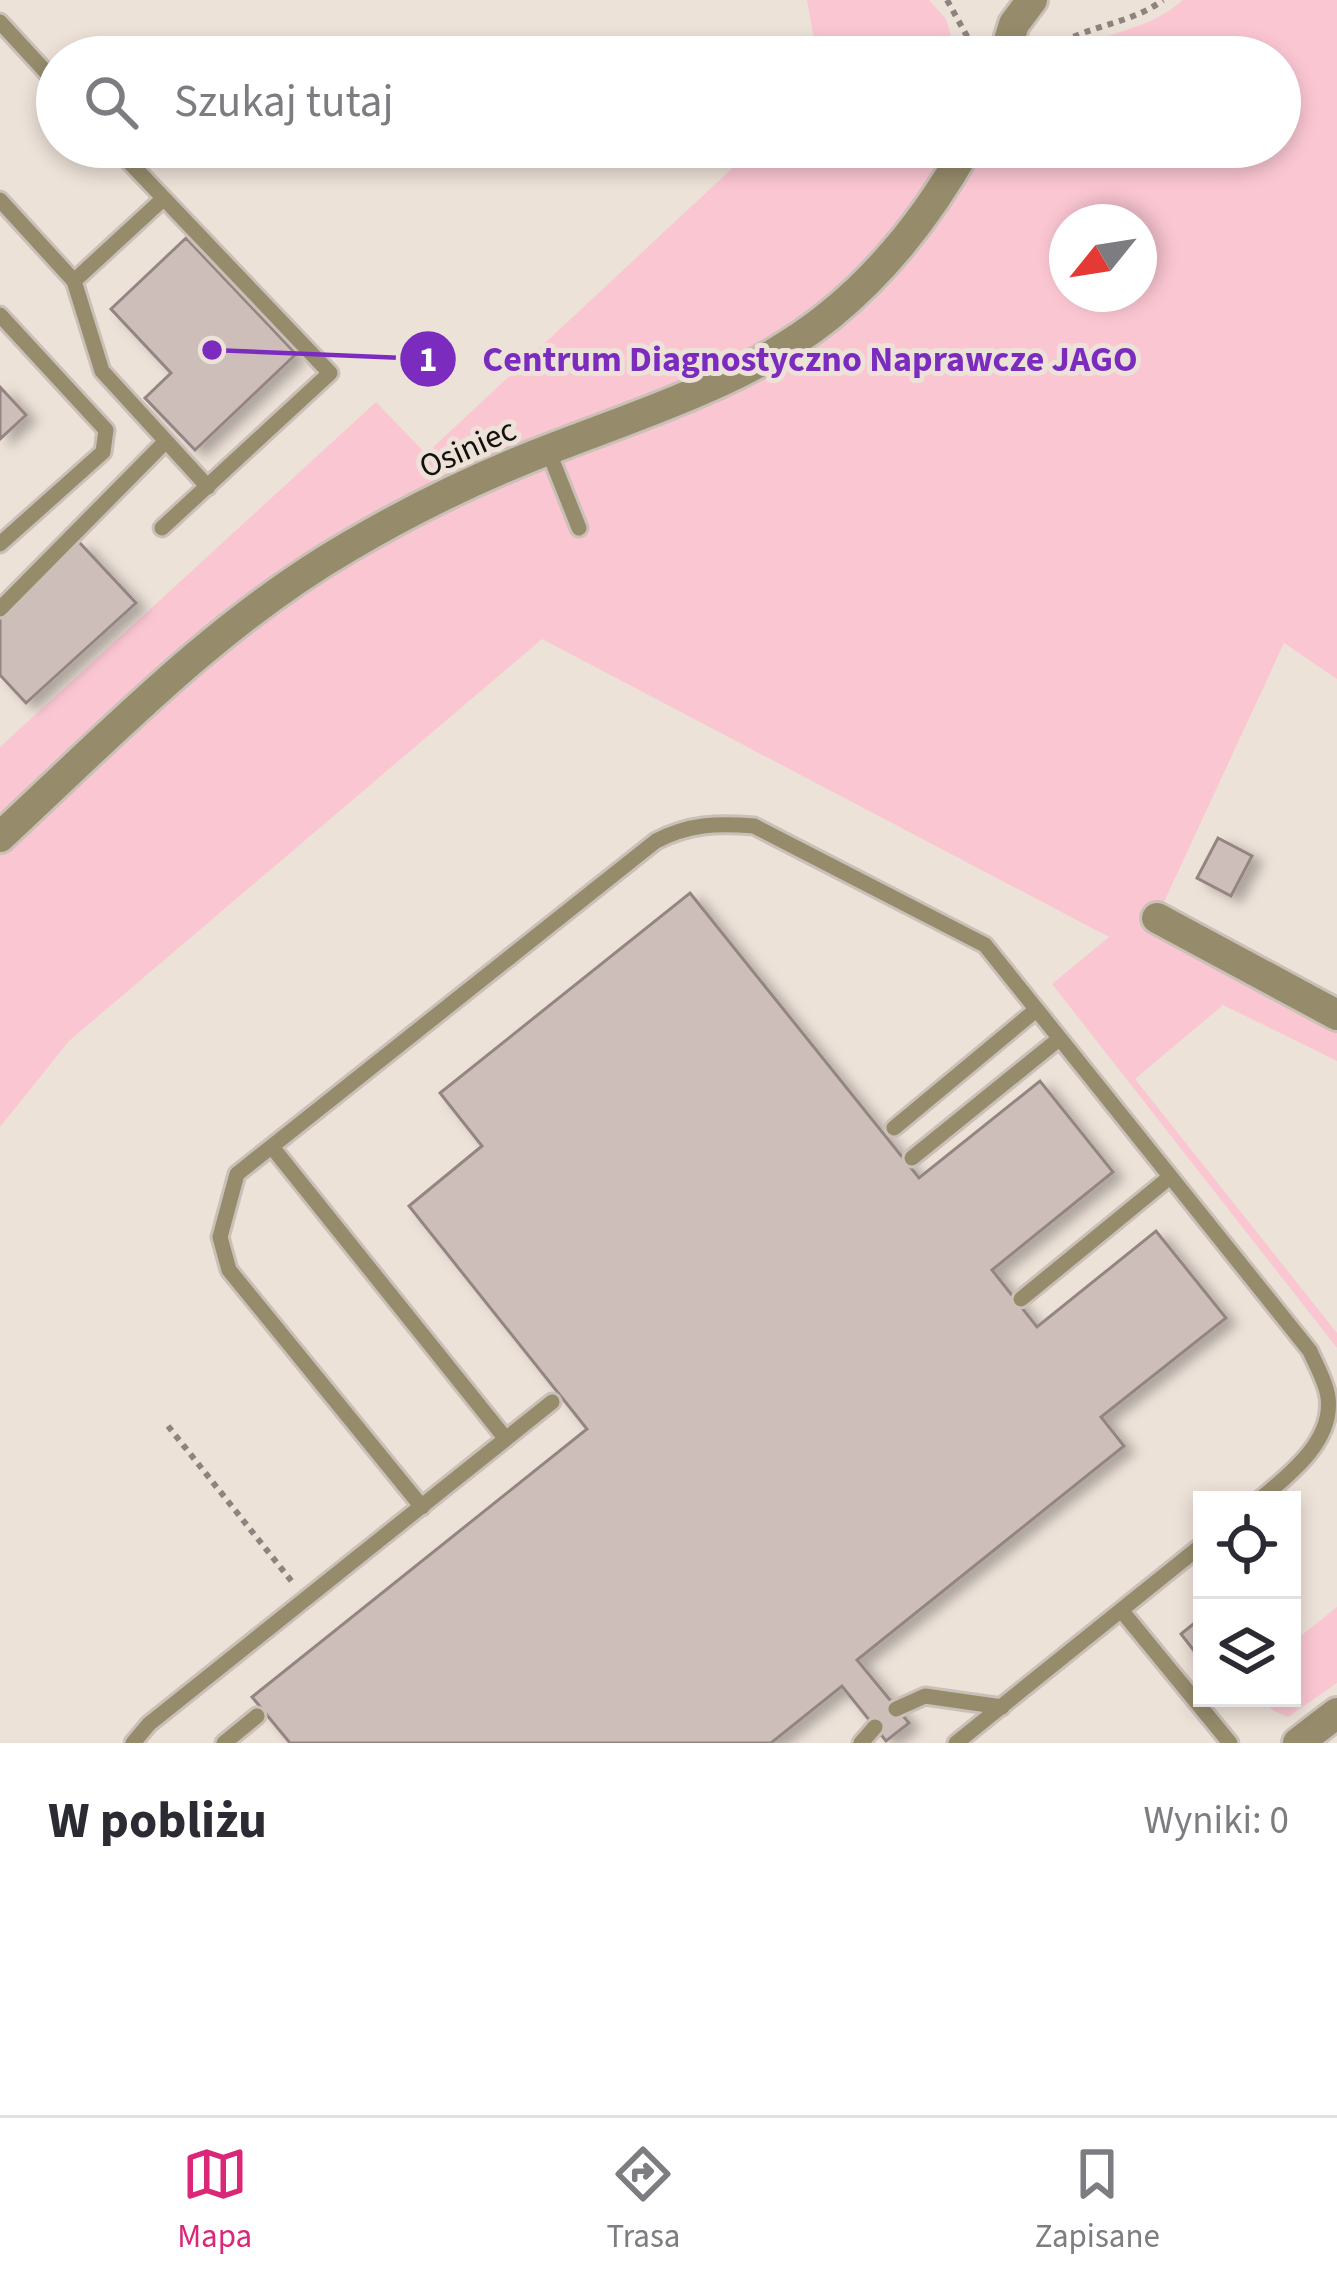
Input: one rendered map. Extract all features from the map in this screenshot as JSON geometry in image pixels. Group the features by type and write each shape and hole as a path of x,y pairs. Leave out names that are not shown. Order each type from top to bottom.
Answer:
{"street":[{"path":"1010,36 1032,0"},
{"name":"Osiniec","path":"0,838 172,678 292,583 348,547 454,490 720,381 810,330 865,285 904,244 956,168"},
{"path":"1157,917 1337,1015"},
{"path":"1298,1743 1337,1713"}],"lane":[{"path":"0,22 36,61"},
{"path":"134,168 330,373 162,527"},
{"path":"74,281 163,199"},
{"path":"0,200 74,281 102,371 208,487"},
{"path":"0,315 106,430 103,452 0,544"},
{"path":"0,609 166,442"},
{"path":"548,450 579,528"},
{"path":"422,1508 229,1270 220,1237 237,1174 656,841 685,826 754,826 985,945 1310,1351 1329,1400 1320,1436 1296,1470 1269,1491"},
{"path":"894,1128 1036,1010"},
{"path":"912,1158 1059,1039"},
{"path":"272,1147 506,1439"},
{"path":"1021,1299 1170,1177"},
{"path":"133,1743 149,1724 552,1402"},
{"path":"956,1743 1193,1552"},
{"path":"1121,1610 1230,1743"},
{"path":"896,1709 925,1696 1002,1707"},
{"path":"224,1743 257,1715"},
{"path":"861,1743 875,1726"}],"path":[{"path":"947,0 965,36"},
{"path":"1074,36 1114,25 1163,0"},
{"path":"168,1426 307,1600"}],"shaded area":[{"path":"807,0 929,0 946,19 951,36 813,36"},
{"path":"1183,0 1337,0 1337,679 1284,643 1157,917 1337,1015 1337,1061 1223,1005 1135,1079 1337,1333 1337,1348 1052,984 1109,937 542,639 69,1041 0,1127 0,747 376,402 426,454 732,168 1301,168 1301,36 1109,36"},
{"path":"1337,1607 1337,1683 1288,1717 1270,1707 1301,1707 1301,1636"}],"building":[{"path":"186,238 296,354 195,450 145,398 171,373 111,309"},
{"path":"0,387 26,415 0,439"},
{"path":"79,542 136,603 26,703 0,675 0,614"},
{"path":"1218,838 1252,856 1231,896 1197,878"},
{"path":"690,893 919,1178 1040,1081 1113,1172 992,1270 1037,1327 1156,1231 1226,1318 1101,1417 1124,1446 857,1660 909,1723 886,1741 842,1686 771,1743 290,1743 252,1697 587,1429 409,1206 482,1146 440,1093"},
{"path":"1193,1624 1193,1649 1181,1634"}],"place":[{"name":"Centrum Diagnostyczno Naprawcze JAGO","path":"212,350"}]}
